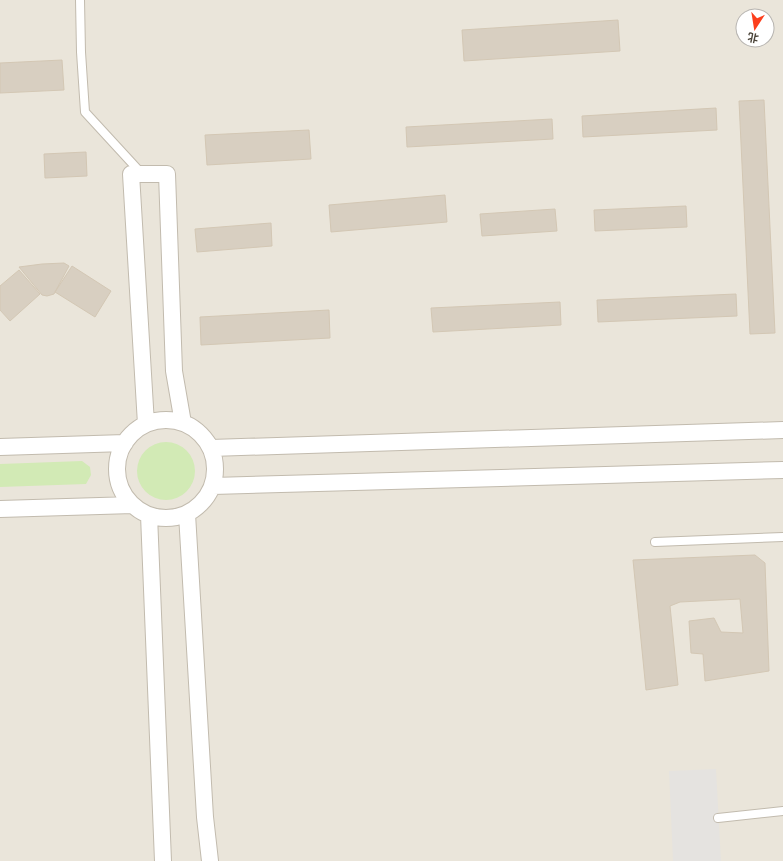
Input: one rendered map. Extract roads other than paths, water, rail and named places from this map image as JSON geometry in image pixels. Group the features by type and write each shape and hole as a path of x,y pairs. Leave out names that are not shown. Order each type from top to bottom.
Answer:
{"street":[{"path":"146,424 131,174 167,174 174,371 184,422"},
{"path":"164,419 184,422 200,432 211,448 216,467 213,486 203,502 187,514 168,518 149,515 133,505 121,490 117,471 120,452 130,435 146,424 164,419"},
{"path":"211,448 783,430"},
{"path":"0,447 125,443"},
{"path":"213,486 783,470"},
{"path":"0,509 133,505"},
{"path":"187,514 205,818 210,861"},
{"path":"149,515 163,861"}],"lane":[{"path":"80,0 81,52 85,112 142,174"},
{"path":"655,542 783,537"},
{"path":"718,818 783,811"}]}
